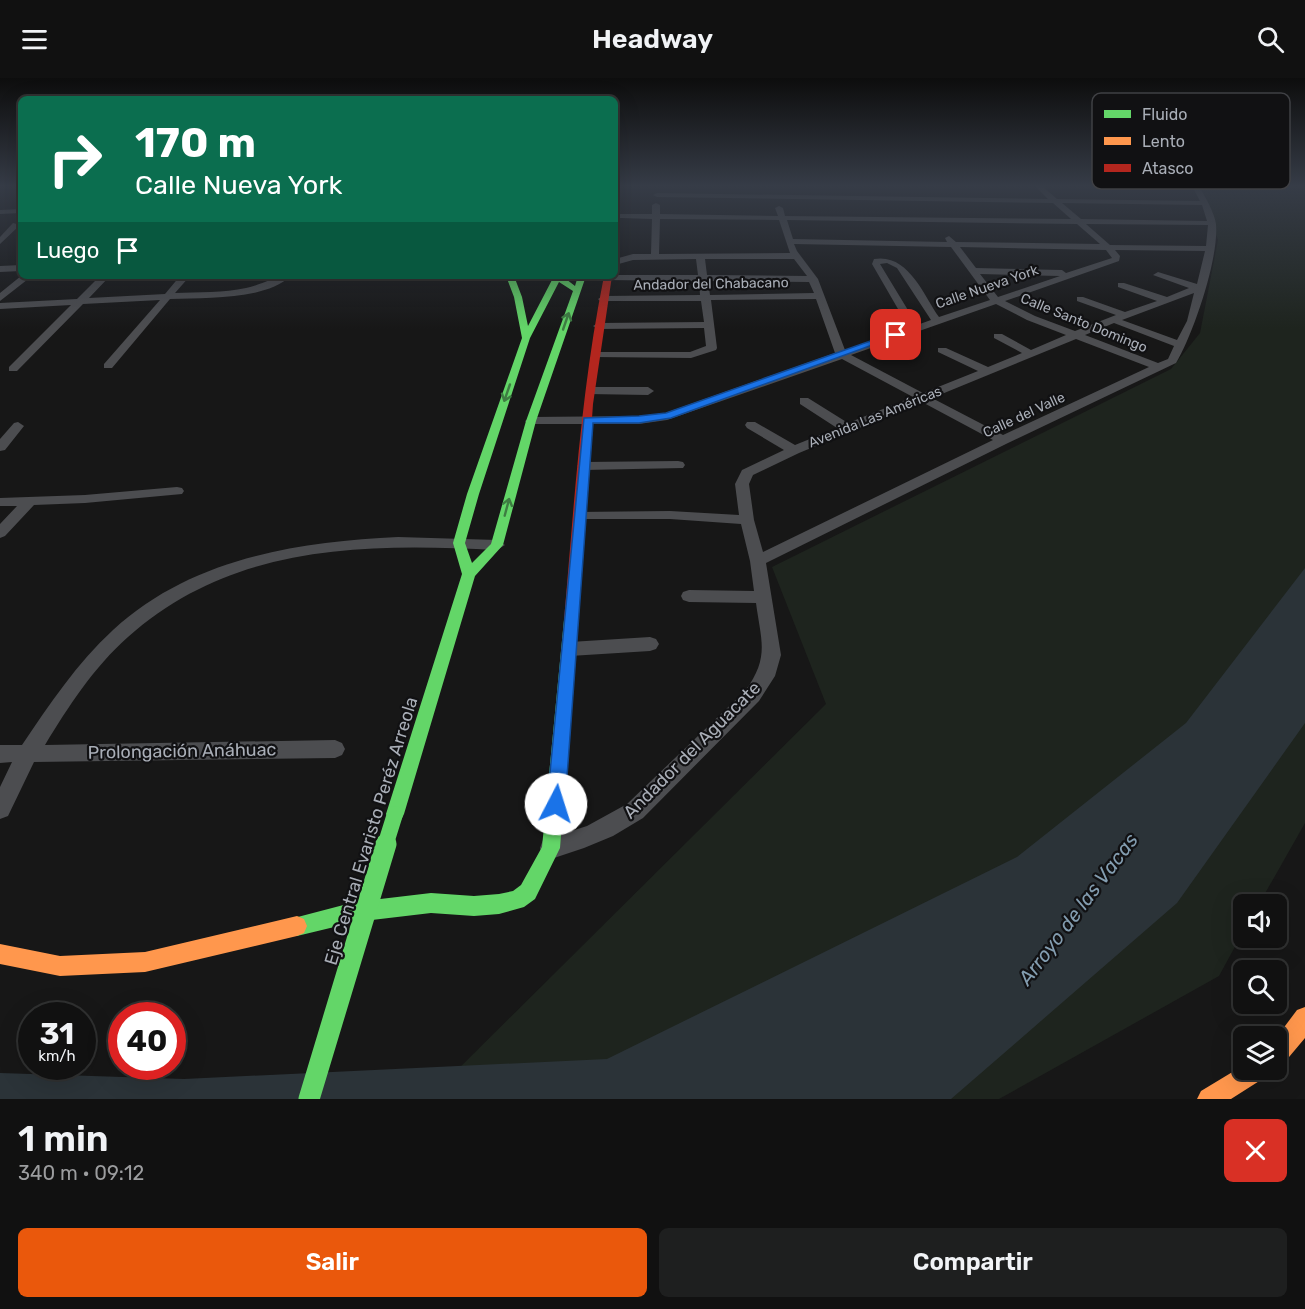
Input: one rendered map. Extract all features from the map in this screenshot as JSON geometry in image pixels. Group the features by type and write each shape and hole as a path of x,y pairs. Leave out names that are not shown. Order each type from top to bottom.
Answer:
{"main road":[{"path":"511,279 518,297 526,338"},
{"path":"469,574 459,543 472,495 526,338 556,279"},
{"path":"561,279 576,290"},
{"name":"Eje Central Evaristo Peréz Arreola","path":"309,1099 469,574 497,545 531,421 581,279"},
{"path":"0,954 60,966 145,962 355,912 431,903 474,906 499,904 517,900 528,892 551,848 588,420 597,355 598,326 608,279"},
{"path":"1287,1043 1305,1018"},
{"path":"1209,1099 1240,1080"}],"street":[{"path":"655,234 655,256"},
{"path":"786,234 796,256 813,279 841,354 1003,440"},
{"name":"Calle Santo Domingo","path":"946,234 995,300 1076,336 1161,368"},
{"path":"1093,234 1107,246"},
{"name":"Calle del Valle","path":"758,561 1003,440 1172,361 1182,345 1197,304 1198,287 1210,249 1211,234"},
{"path":"788,241 1210,249"},
{"path":"0,242 10,242"},
{"name":"Calle Nueva York","path":"531,421 639,420 668,416 936,320 1072,273 1113,262 1116,256 1107,246"},
{"path":"618,260 655,256 796,256"},
{"path":"597,355 691,355 712,348 700,256"},
{"path":"914,328 876,264 877,261 888,260 900,266 936,320"},
{"path":"0,269 18,268"},
{"name":"Calle Nueva York","path":"973,271 1072,273"},
{"path":"1158,275 1198,287"},
{"path":"618,277 813,279"},
{"path":"0,298 23,279"},
{"path":"13,369 102,279"},
{"path":"108,366 183,279"},
{"path":"0,306 252,291 281,279"},
{"path":"1121,285 1168,301"},
{"name":"Avenida Las Américas","path":"766,676 772,655 758,561 747,520 741,484 743,478 754,468 1119,317 1168,301 1198,287"},
{"name":"Andador del Chabacano","path":"603,299 819,296"},
{"path":"1080,299 1182,345"},
{"path":"598,326 709,325"},
{"path":"998,336 1031,354"},
{"path":"942,350 988,371"},
{"path":"592,391 648,391"},
{"path":"804,401 848,429"},
{"path":"751,425 794,450"},
{"path":"0,447 18,426"},
{"path":"584,466 678,465"},
{"path":"0,502 177,491"},
{"path":"0,533 29,502"},
{"path":"581,515 670,515 747,520"},
{"path":"0,809 28,753 92,664 122,633 153,608 195,583 227,569 265,559 346,544 384,541 497,545"},
{"path":"689,596 764,597"},
{"path":"570,649 650,644"},
{"name":"Andador del Aguacate","path":"551,848 593,836 613,827 635,811 752,696 766,676"},
{"name":"Prolongación Anáhuac","path":"0,754 335,749"}],"shaded area":[{"path":"1216,234 1305,234 1305,823 1265,894 1233,894 1234,948 1219,976 999,1099 428,1099 826,704 772,567 1171,369 1200,333 1218,240"}],"water":[{"name":"Arroyo de las Vacas","path":"1305,568 1305,723 1177,903 951,1099 0,1099 0,1073 18,1074 18,1080 96,1080 96,1076 108,1077 108,1080 186,1080 607,1059 1017,857 1186,723"}],"traffic: fast":[{"path":"511,279 518,297 526,338"},
{"path":"469,574 459,543 473,494 526,338 556,279"},
{"path":"560,279 576,290"},
{"path":"395,814 469,574 497,545 531,421 581,279"},
{"path":"297,926 355,912 431,903 474,906 499,904 517,900 528,892 551,848 571,620"},
{"path":"309,1099 395,814"}],"traffic: slow":[{"path":"0,954 60,966 145,962 297,926"},
{"path":"1287,1043 1305,1018"},
{"path":"1209,1099 1240,1080"}],"traffic: jam":[{"path":"571,620 588,404 607,279"}],"route":[{"path":"556,804 588,420 639,420 668,416 896,335"}]}
